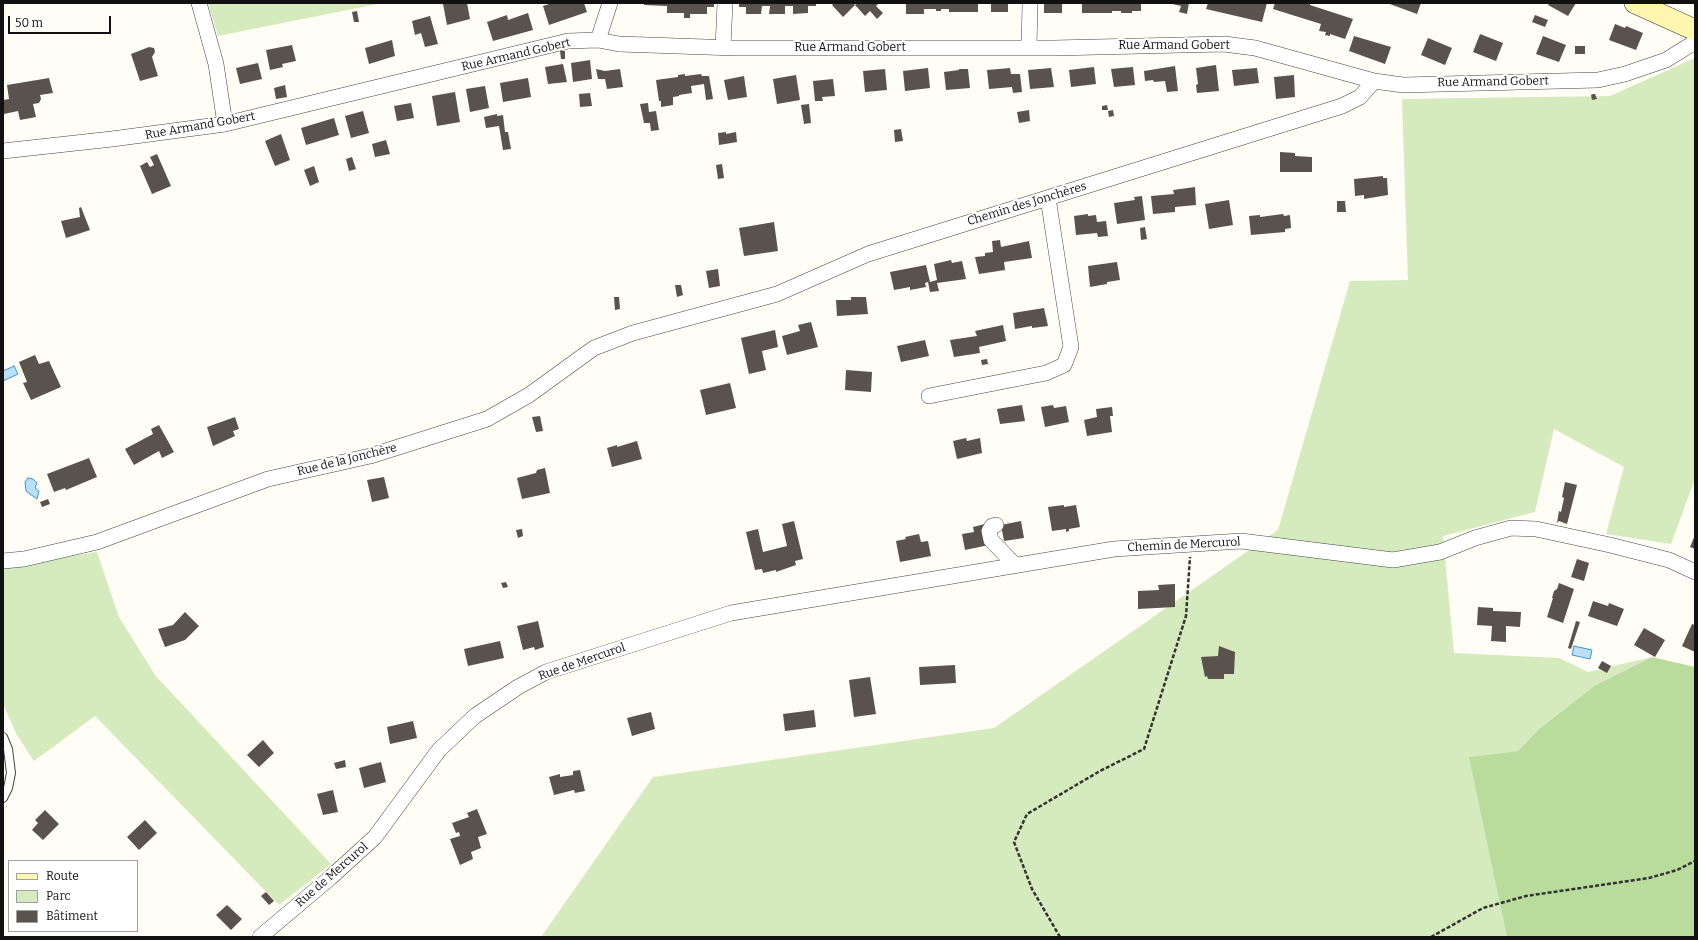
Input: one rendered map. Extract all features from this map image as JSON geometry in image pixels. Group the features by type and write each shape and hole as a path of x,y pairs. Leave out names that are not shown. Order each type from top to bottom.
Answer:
{"main road":[{"path":"1635,3 1695,30"}],"street":[{"path":"199,3 216,64 225,124"},
{"path":"598,40 610,3"},
{"path":"723,48 724,3"},
{"path":"1029,47 1030,3"},
{"name":"Rue Armand Gobert","path":"3,151 112,140 225,124 568,41 598,40 619,44 723,48 1029,47 1224,44 1255,48 1374,81 1403,85 1598,80 1625,74 1666,60 1695,42"},
{"name":"Chemin des Jonchères","path":"675,321 777,294 868,254 1342,106 1360,97 1374,81"},
{"path":"928,396 1046,373 1064,365 1071,347 1048,198"},
{"name":"Rue de la Jonchère","path":"3,561 24,559 97,542 268,479 370,456 487,419 529,395 594,348 633,333 675,321"},
{"path":"996,525 992,526 989,531 991,540 1015,565"},
{"name":"Chemin de Mercurol","path":"930,580 1114,549 1241,541 1393,560 1440,552 1474,538 1511,528 1536,529 1669,560 1695,572"},
{"name":"Rue de Mercurol","path":"260,937 330,878 375,837 439,750 475,716 518,686 546,672 731,613 930,580"}],"lane":[{"path":"3,737 8,749 10,773 8,788 3,798"}],"path":[{"path":"1060,937 1032,889 1014,842 1027,814 1100,771 1144,749 1186,616 1190,544"},
{"path":"1431,937 1483,908 1526,896 1649,878 1677,870 1695,862"}],"green space":[{"path":"208,3 383,3 218,36"},
{"path":"1695,58 1695,479 1671,544 1606,534 1624,467 1554,429 1535,512 1443,536 1454,653 1559,658 1588,672 1652,657 1594,686 1539,729 1518,751 1470,757 1507,937 541,937 653,777 994,728 1278,530 1350,281 1408,280 1402,99 1610,96"},
{"path":"97,552 119,617 155,675 331,864 279,905 95,716 34,761 17,735 3,704 3,567"},
{"path":"1652,657 1695,667 1695,937 1507,937 1469,757 1518,751 1539,729 1594,686"}],"water":[{"path":"14,366 18,374 3,381 3,371"},
{"path":"28,478 33,479 37,483 35,488 39,491 37,499 26,491 25,482"},
{"path":"1574,646 1592,650 1590,659 1572,655"}],"building":[{"path":"467,3 470,19 447,25 443,4"},
{"path":"552,3 584,3 587,12 549,25 543,6"},
{"path":"644,3 714,3 714,7 707,7 707,14 690,14 690,18 684,18 684,13 667,13 667,6 644,5"},
{"path":"739,3 816,3 816,6 808,6 808,13 793,14 793,6 785,6 785,14 769,14 770,6 762,6 761,14 746,14 746,7 739,7"},
{"path":"834,3 853,3 855,5 843,17 832,5"},
{"path":"857,3 879,3 876,6 883,13 877,19 870,11 865,16 855,5"},
{"path":"906,3 978,3 978,12 949,12 949,9 941,9 941,11 936,11 936,9 924,9 924,14 906,14"},
{"path":"991,3 1008,3 1008,12 991,12"},
{"path":"1044,3 1062,3 1062,13 1044,13"},
{"path":"1082,3 1141,3 1141,11 1132,11 1132,13 1112,11 1112,13 1082,13"},
{"path":"1168,3 1189,3 1187,14 1179,12 1181,6"},
{"path":"1208,3 1267,3 1262,22 1206,9"},
{"path":"1275,3 1310,3 1310,5 1353,19 1345,39 1330,34 1330,36 1325,35 1326,32 1319,31 1321,24 1273,9"},
{"path":"1387,3 1421,3 1417,14"},
{"path":"1550,3 1576,3 1568,16 1548,5"},
{"path":"357,11 359,22 354,22 352,12"},
{"path":"528,13 533,30 493,41 487,22 507,15 508,20"},
{"path":"1535,15 1548,20 1545,27 1532,22"},
{"path":"430,16 438,44 425,47 421,33 415,35 412,21"},
{"path":"1615,24 1625,28 1626,26 1643,33 1636,50 1609,40"},
{"path":"1480,34 1503,43 1496,61 1473,52"},
{"path":"1354,36 1391,47 1385,64 1349,51"},
{"path":"1543,36 1566,45 1559,62 1536,54"},
{"path":"1428,38 1452,48 1445,65 1421,55"},
{"path":"392,40 395,56 369,64 365,48"},
{"path":"292,45 296,61 282,64 283,67 270,70 266,50"},
{"path":"1575,46 1585,46 1585,54 1575,54"},
{"path":"149,47 154,48 155,52 152,57 158,76 140,81 131,54"},
{"path":"560,51 565,51 565,59 561,59"},
{"path":"590,60 592,79 573,82 571,63"},
{"path":"258,63 262,79 240,84 236,68"},
{"path":"563,64 567,82 548,84 545,67"},
{"path":"1216,65 1219,91 1197,93 1196,85 1198,84 1196,68"},
{"path":"1175,66 1178,91 1167,92 1165,81 1145,81 1144,71"},
{"path":"1094,67 1096,84 1071,87 1069,70"},
{"path":"1133,67 1135,85 1114,87 1111,69"},
{"path":"928,68 930,88 905,91 903,71"},
{"path":"1010,68 1011,74 1020,74 1022,92 1013,93 1012,87 989,89 987,70"},
{"path":"1051,68 1054,87 1030,89 1028,70"},
{"path":"1257,68 1259,83 1234,86 1232,70"},
{"path":"596,69 605,71 620,69 623,87 607,89 605,79 598,79"},
{"path":"885,69 887,90 865,92 863,71"},
{"path":"968,69 970,88 946,90 944,72"},
{"path":"685,74 685,76 701,74 702,76 709,76 713,99 706,100 704,84 691,86 692,93 673,97 673,105 661,107 656,80 678,77 678,75"},
{"path":"796,75 800,100 777,104 773,79"},
{"path":"1294,75 1295,97 1276,99 1274,77"},
{"path":"744,76 747,97 728,100 724,80"},
{"path":"49,78 53,93 40,95 41,99 39,103 33,104 36,117 20,120 18,111 4,114 3,100 9,99 7,85"},
{"path":"528,78 531,97 503,102 500,83"},
{"path":"833,79 835,96 822,97 823,101 815,101 813,81"},
{"path":"285,85 287,97 276,99 274,88"},
{"path":"485,86 489,108 470,112 466,89"},
{"path":"455,92 460,122 437,126 432,96"},
{"path":"590,93 592,106 580,107 579,94"},
{"path":"1595,94 1597,99 1592,100 1591,95"},
{"path":"411,103 414,118 397,121 394,106"},
{"path":"648,103 649,112 656,111 659,130 651,131 650,123 644,123 640,104"},
{"path":"809,104 811,123 804,124 801,105"},
{"path":"1107,105 1108,110 1102,110 1102,106"},
{"path":"1029,110 1030,121 1019,123 1017,112"},
{"path":"1113,110 1114,116 1109,117 1108,111"},
{"path":"363,111 369,133 351,138 345,116"},
{"path":"497,114 497,116 503,115 505,132 508,132 511,149 503,150 499,126 486,128 484,117"},
{"path":"334,118 339,135 306,145 301,128"},
{"path":"901,129 903,141 895,142 894,130"},
{"path":"726,132 726,134 736,132 737,142 719,145 718,133"},
{"path":"281,134 290,160 275,166 265,141"},
{"path":"386,140 390,154 375,157 372,144"},
{"path":"1280,152 1295,153 1295,156 1312,157 1312,172 1280,172"},
{"path":"157,154 171,186 152,194 140,166 147,162 150,167 154,165 150,157"},
{"path":"352,157 356,169 349,171 346,159"},
{"path":"722,164 724,178 718,179 716,165"},
{"path":"314,166 319,182 310,186 304,170"},
{"path":"1383,176 1383,178 1387,178 1388,195 1364,199 1364,195 1355,196 1354,179"},
{"path":"1195,187 1196,205 1175,207 1175,212 1153,214 1151,196 1174,194 1173,190"},
{"path":"1142,196 1145,220 1117,224 1114,203 1135,200 1134,197"},
{"path":"1229,200 1233,225 1209,229 1205,204"},
{"path":"1337,201 1345,201 1346,212 1337,212"},
{"path":"81,207 90,230 66,238 61,221 80,217 79,208"},
{"path":"1088,214 1088,216 1096,215 1097,222 1106,221 1108,236 1098,237 1097,233 1076,235 1074,216"},
{"path":"1283,214 1284,216 1290,215 1291,228 1285,229 1285,232 1251,235 1249,216 1260,215 1260,217"},
{"path":"774,222 778,251 744,256 739,228"},
{"path":"1145,227 1147,239 1141,240 1140,228"},
{"path":"1000,240 1001,247 1029,241 1032,258 1004,262 1005,270 979,274 975,257 985,256 985,253 993,252 992,241"},
{"path":"951,260 952,263 962,261 966,279 937,283 939,291 930,292 928,282 925,283 926,287 910,290 910,287 894,290 890,272 926,265 930,282 937,280 934,264"},
{"path":"1117,262 1120,280 1090,287 1088,266"},
{"path":"718,269 720,286 709,288 706,271"},
{"path":"675,285 681,285 683,295 677,297"},
{"path":"614,297 619,297 620,309 615,310"},
{"path":"851,297 866,297 868,314 837,316 836,300 851,300"},
{"path":"1044,308 1048,326 1032,328 1032,326 1015,329 1013,313"},
{"path":"811,322 818,347 787,355 782,336 800,331 798,325"},
{"path":"1003,325 1006,341 979,347 980,353 954,357 950,340 977,336 975,331"},
{"path":"775,330 778,347 762,351 766,370 749,374 741,338"},
{"path":"925,340 929,356 901,362 897,346"},
{"path":"35,355 39,364 49,361 61,387 31,400 23,383 27,382 19,362"},
{"path":"987,359 988,364 982,365 981,360"},
{"path":"846,370 872,372 871,392 845,390"},
{"path":"730,383 736,408 706,415 700,390"},
{"path":"1022,405 1025,421 1000,424 997,409"},
{"path":"1053,405 1054,408 1066,406 1069,422 1045,427 1041,407"},
{"path":"1112,407 1113,416 1110,416 1112,432 1087,436 1084,420 1097,417 1096,409"},
{"path":"540,416 543,431 536,432 532,417"},
{"path":"235,417 239,429 233,431 235,436 213,446 207,427"},
{"path":"159,425 174,452 162,458 159,451 134,465 125,449 153,434 151,429"},
{"path":"966,438 967,441 980,438 982,453 957,459 953,441"},
{"path":"637,441 642,459 612,467 607,448 617,445 617,447"},
{"path":"89,458 97,477 66,490 65,488 54,492 47,474"},
{"path":"545,468 550,493 522,499 517,478 536,473 537,470"},
{"path":"384,477 389,498 372,502 367,480"},
{"path":"1565,482 1577,485 1567,524 1559,521 1557,523 1559,511 1561,512 1564,498 1562,497"},
{"path":"48,499 50,504 42,507 40,502"},
{"path":"1064,505 1064,507 1076,505 1080,527 1069,529 1069,531 1066,532 1066,529 1052,531 1048,507"},
{"path":"794,521 803,559 795,561 796,565 776,572 776,570 763,573 762,569 755,570 746,532 758,529 763,552 787,546 782,524"},
{"path":"1021,521 1024,538 1004,541 1001,525"},
{"path":"985,524 989,545 965,550 962,534 974,532 973,527"},
{"path":"522,529 523,536 518,538 516,530"},
{"path":"919,534 921,542 928,541 931,556 900,562 896,541 906,539 905,537"},
{"path":"1695,535 1695,549 1690,547"},
{"path":"1577,559 1589,563 1584,581 1571,577"},
{"path":"506,582 508,587 503,588 501,583"},
{"path":"1559,583 1574,589 1563,623 1547,617 1554,591 1557,589"},
{"path":"1175,584 1175,607 1138,609 1138,591 1159,590 1158,585"},
{"path":"1593,601 1608,606 1609,603 1624,609 1617,626 1588,616"},
{"path":"1478,607 1493,608 1493,611 1521,612 1520,627 1506,626 1506,642 1491,641 1492,626 1477,625"},
{"path":"185,612 199,626 185,640 165,647 158,629 173,625"},
{"path":"538,621 544,647 535,650 534,647 523,650 517,626"},
{"path":"1576,621 1580,622 1571,649 1568,648"},
{"path":"1692,624 1695,625 1695,652 1682,646"},
{"path":"1644,628 1665,640 1655,657 1634,645"},
{"path":"500,641 504,658 468,666 464,649"},
{"path":"1219,646 1235,652 1234,674 1224,674 1224,679 1208,679 1207,676 1205,677 1201,657 1218,656"},
{"path":"1602,661 1611,666 1607,673 1598,668"},
{"path":"955,665 956,683 920,685 919,667"},
{"path":"870,677 876,714 854,717 849,680"},
{"path":"814,710 816,727 785,731 783,714"},
{"path":"651,712 655,729 632,736 627,718"},
{"path":"413,721 417,738 390,744 387,727"},
{"path":"263,740 274,753 259,767 247,755"},
{"path":"345,760 346,767 336,769 334,763"},
{"path":"381,762 386,782 364,788 359,768"},
{"path":"580,770 585,791 575,793 574,790 554,795 549,777 560,774 560,777 573,775 573,771"},
{"path":"333,790 338,812 323,815 317,794"},
{"path":"477,809 487,834 478,837 481,848 471,852 473,859 460,865 450,839 460,836 459,832 456,833 452,823 469,817 467,813"},
{"path":"45,810 59,824 43,840 32,830 38,823 35,820"},
{"path":"145,820 157,833 139,850 127,837"},
{"path":"266,892 274,901 269,905 261,896"},
{"path":"227,905 242,919 231,930 216,915"}]}
